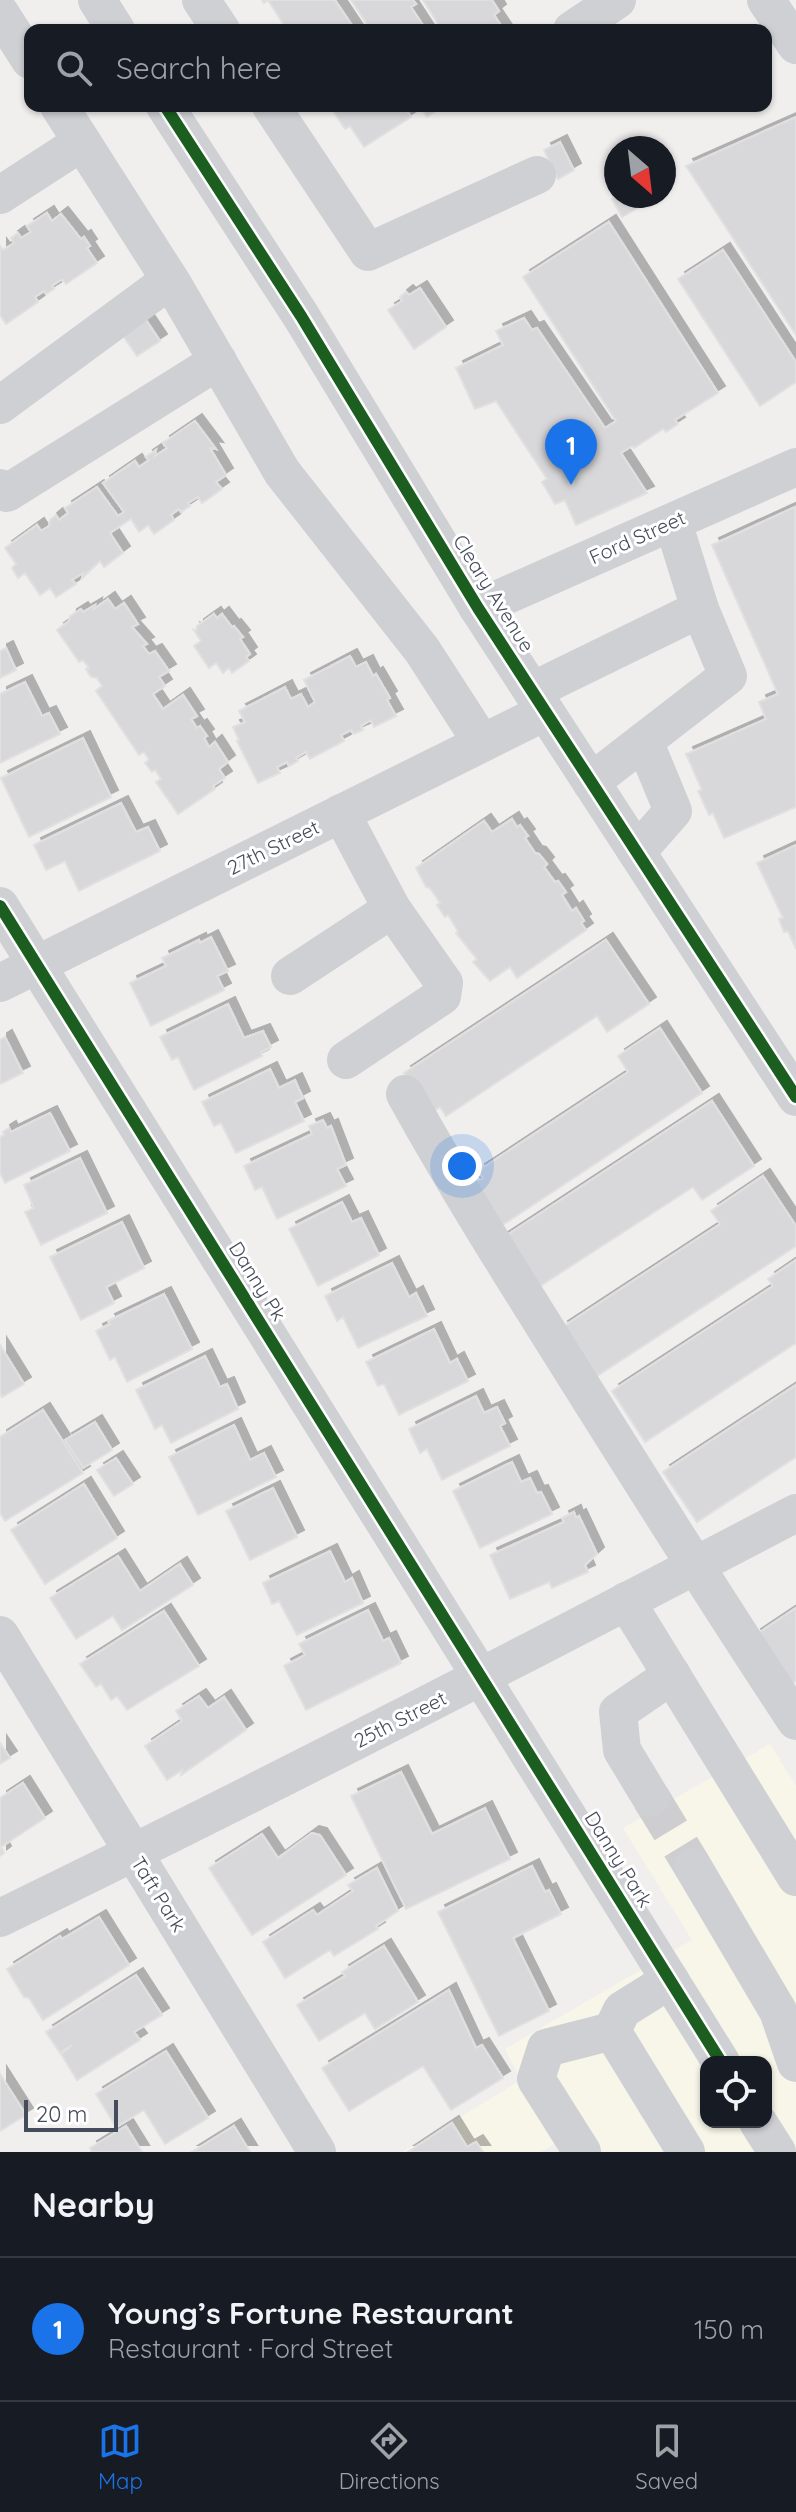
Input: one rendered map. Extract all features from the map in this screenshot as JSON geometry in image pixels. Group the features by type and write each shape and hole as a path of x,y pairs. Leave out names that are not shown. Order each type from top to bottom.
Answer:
{"street":[{"path":"97,0 112,24"},
{"path":"201,0 217,24"},
{"path":"581,24 617,0"},
{"path":"766,0 796,45"},
{"path":"0,13 24,51"},
{"path":"63,112 170,280 282,472 422,650 482,743"},
{"name":"Cleary Avenue","path":"169,112 301,316 478,608 637,852 791,1078"},
{"path":"275,112 368,252 537,175"},
{"path":"0,195 82,142"},
{"path":"0,405 170,280"},
{"path":"0,488 7,493 218,361"},
{"name":"Ford Street","path":"478,608 796,467"},
{"path":"591,782 728,676 700,609 673,522"},
{"name":"27th Street","path":"0,983 482,743 538,701 700,609"},
{"path":"637,852 673,811 644,741"},
{"path":"341,813 392,909 444,983 442,996 346,1060"},
{"name":"Danny Pk","path":"0,906 482,1677"},
{"path":"290,976 392,909"},
{"path":"405,1094 451,1177 694,1566 796,1721"},
{"name":"25th Street","path":"0,1918 482,1677 796,1513"},
{"path":"626,1601 796,1877"},
{"name":"Taft Park","path":"0,1635 317,2152"},
{"path":"651,1798 622,1750 618,1712 672,1675"},
{"name":"Danny Park","path":"482,1677 717,2056"},
{"path":"693,1867 778,2011 796,2063"},
{"path":"612,2031 622,2010 670,1980"},
{"path":"582,2152 536,2079 546,2048 612,2031"},
{"path":"612,2031 686,2152"},
{"path":"762,2128 777,2152"}],"shaded area":[{"path":"770,1744 796,1786 796,2152 568,2152 560,2140 541,2152 403,2152 521,2080 505,2049 692,1940 623,1828"}],"building":[{"path":"268,0 335,0 351,24 283,24"},
{"path":"351,0 413,0 416,4 411,7 422,24 367,24"},
{"path":"423,0 492,0 499,11 494,15 500,24 438,24"},
{"path":"334,112 408,112 411,117 364,147 350,126 345,129"},
{"path":"796,117 796,335 686,166"},
{"path":"560,142 574,170 558,179 544,150"},
{"path":"617,208 638,208 622,217"},
{"path":"47,213 52,221 61,214 81,239 84,237 97,263 66,284 62,279 52,286 54,289 35,297 38,302 6,324 0,315 0,246 3,250 14,243 11,238 18,233 21,238 31,232 27,226"},
{"path":"609,222 718,393 675,420 678,424 666,432 663,429 621,453 647,493 576,525 565,500 555,504 542,482 547,479 496,401 475,409 456,368 503,345 496,331 524,318 532,330 537,328 605,428 616,421 523,277"},
{"path":"723,250 796,362 796,382 760,406 678,279"},
{"path":"420,288 446,327 414,349 388,310 402,301 400,297 406,292 409,295"},
{"path":"142,314 160,341 137,356 119,330"},
{"path":"195,421 216,449 210,448 226,475 216,482 222,489 202,503 198,497 188,503 190,506 171,515 174,520 154,534 148,525 139,532 131,519 110,533 123,553 104,567 100,561 82,578 83,573 72,580 76,584 56,597 50,588 40,595 25,573 18,578 12,568 16,564 5,548 37,525 41,531 49,526 56,515 59,520 68,513 65,508 97,487 118,516 124,512 103,483 135,461 139,467 156,450 155,456 167,448 163,443"},
{"path":"795,507 796,807 724,838 713,813 709,815 698,791 702,790 686,754 766,719 759,702 778,694 712,545"},
{"path":"108,599 115,609 124,603 138,624 132,627 147,644 143,646 149,654 155,651 169,671 159,677 165,686 153,694 163,709 183,695 197,716 191,719 207,736 204,738 209,747 215,742 228,762 219,769 225,778 213,786 215,789 178,814 156,782 161,779 145,763 149,760 144,752 139,755 96,691 102,686 97,678 91,677 86,669 89,668 83,660 79,662 57,630 81,609 83,612 95,605 94,609"},
{"path":"214,614 217,618 222,614 234,626 250,654 246,657 249,661 232,673 229,668 223,673 216,663 209,668 194,646 201,641 194,630"},
{"path":"6,648 16,670 0,678 0,651"},
{"path":"350,656 356,667 366,662 373,676 376,674 396,716 374,727 371,720 361,726 363,730 354,734 351,730 341,735 344,741 310,759 306,752 289,766 287,762 277,767 280,773 258,783 233,727 245,722 239,711 285,687 291,699 301,694 308,707 315,702 304,680"},
{"path":"25,682 42,716 49,713 60,734 0,763 0,694"},
{"path":"83,738 111,797 29,837 1,778"},
{"path":"121,803 136,832 148,827 160,851 79,891 65,861 46,870 34,845"},
{"path":"512,819 528,836 525,838 547,864 544,867 555,882 558,881 566,892 562,895 572,911 576,908 586,930 517,978 510,967 490,981 473,962 477,959 456,933 458,931 448,915 445,917 437,905 440,903 426,887 416,868 484,821 492,832"},
{"path":"796,845 796,949 788,931 784,932 779,919 783,918 757,863"},
{"path":"211,937 228,971 217,976 224,990 151,1026 130,983 166,966 162,958"},
{"path":"606,940 649,1004 607,1032 597,1016 446,1116 440,1107 431,1113 404,1073"},
{"path":"228,1004 244,1038 263,1031 271,1047 261,1052 262,1056 194,1090 178,1057 172,1060 160,1037"},
{"path":"660,1028 702,1093 501,1226 473,1184 483,1178 478,1171 628,1072 618,1056"},
{"path":"5,1037 23,1073 0,1084 0,1040"},
{"path":"270,1069 279,1088 295,1080 303,1098 295,1102 304,1121 236,1153 221,1123 214,1126 202,1102"},
{"path":"712,1101 754,1166 702,1200 693,1187 534,1290 501,1239"},
{"path":"50,1113 70,1151 5,1183 0,1173 0,1137 4,1135 3,1132 9,1128 11,1132"},
{"path":"323,1120 327,1128 331,1126 346,1165 337,1169 346,1186 277,1219 262,1187 255,1190 244,1166 312,1134 309,1126"},
{"path":"80,1158 107,1213 41,1245 25,1212 34,1208 24,1185"},
{"path":"763,1176 796,1226 796,1246 594,1378 561,1328 720,1224 711,1211"},
{"path":"342,1202 352,1222 361,1218 379,1255 318,1286 289,1229"},
{"path":"122,1222 144,1268 106,1287 114,1303 81,1320 50,1257"},
{"path":"796,1260 796,1343 645,1442 612,1391 773,1286 768,1279"},
{"path":"392,1263 409,1297 416,1293 427,1316 358,1348 343,1317 337,1321 325,1296"},
{"path":"164,1294 192,1349 127,1382 115,1357 110,1360 96,1331 110,1324 108,1321"},
{"path":"434,1329 450,1363 457,1359 468,1381 399,1415 384,1384 378,1386 366,1362"},
{"path":"0,1345 24,1384 2,1397 0,1393"},
{"path":"205,1356 220,1387 227,1384 238,1409 171,1443 162,1425 155,1429 136,1390"},
{"path":"796,1385 796,1457 697,1522 663,1472"},
{"path":"476,1396 484,1413 497,1407 505,1423 500,1426 510,1446 442,1480 427,1449 420,1453 409,1429"},
{"path":"43,1410 83,1473 5,1521 0,1513 0,1437"},
{"path":"95,1422 112,1450 83,1468 65,1440"},
{"path":"234,1425 250,1460 264,1453 276,1477 198,1515 169,1457"},
{"path":"116,1458 133,1484 114,1496 97,1470"},
{"path":"512,1462 521,1482 530,1478 552,1514 480,1548 453,1491"},
{"path":"84,1484 117,1538 45,1584 11,1530"},
{"path":"273,1488 297,1537 250,1560 226,1511"},
{"path":"574,1512 576,1518 579,1516 597,1554 585,1565 588,1572 552,1588 549,1582 510,1599 490,1555 564,1522 562,1518"},
{"path":"330,1551 345,1582 352,1578 363,1603 297,1635 279,1601 272,1604 263,1583"},
{"path":"118,1556 140,1591 180,1564 193,1585 122,1630 113,1616 76,1639 50,1598"},
{"path":"796,1608 796,1681 788,1686 754,1636"},
{"path":"368,1610 383,1641 389,1638 401,1663 306,1710 284,1666 305,1655 299,1644"},
{"path":"164,1611 199,1666 127,1710 117,1696 111,1700 101,1684 96,1687 80,1664"},
{"path":"199,1696 208,1708 224,1697 246,1730 181,1775 182,1770 167,1780 145,1746 182,1721 176,1711"},
{"path":"0,1743 10,1758 0,1764"},
{"path":"401,1772 432,1834 485,1808 510,1859 406,1909 351,1796"},
{"path":"23,1783 45,1818 1,1847 4,1853 0,1856 0,1798"},
{"path":"312,1833 320,1835 346,1875 252,1935 209,1868 262,1834 278,1858"},
{"path":"532,1866 561,1914 513,1938 549,2011 499,2036 438,1912"},
{"path":"377,1868 398,1911 376,1926 378,1929 334,1956 330,1950 285,1978 263,1942 313,1910 317,1915 353,1891 348,1885"},
{"path":"99,1917 129,1965 43,2020 7,1969 60,1936 62,1939"},
{"path":"384,1946 418,2002 375,2029 365,2013 319,2041 297,2005 345,1976 342,1972"},
{"path":"136,1975 162,2015 134,2032 140,2040 77,2080 61,2054 72,2045 60,2053 46,2032"},
{"path":"449,1990 476,2048 482,2045 503,2078 451,2110 423,2066 349,2111 322,2068"},
{"path":"166,2051 208,2118 165,2144 144,2110 116,2127 96,2094"},
{"path":"0,2074 26,2115 0,2131"},
{"path":"452,2123 467,2147 476,2142 483,2152 408,2152"},
{"path":"126,2126 142,2152 92,2152 90,2148"},
{"path":"234,2126 250,2152 192,2152"}],"tunnel":[{"path":"651,1798 693,1867"}],"cycle path":[{"path":"169,112 301,316 478,608 796,1097"},
{"path":"0,906 717,2056"}],"place":[{"name":"Young’s Fortune Restaurant","path":"571,485"}]}
